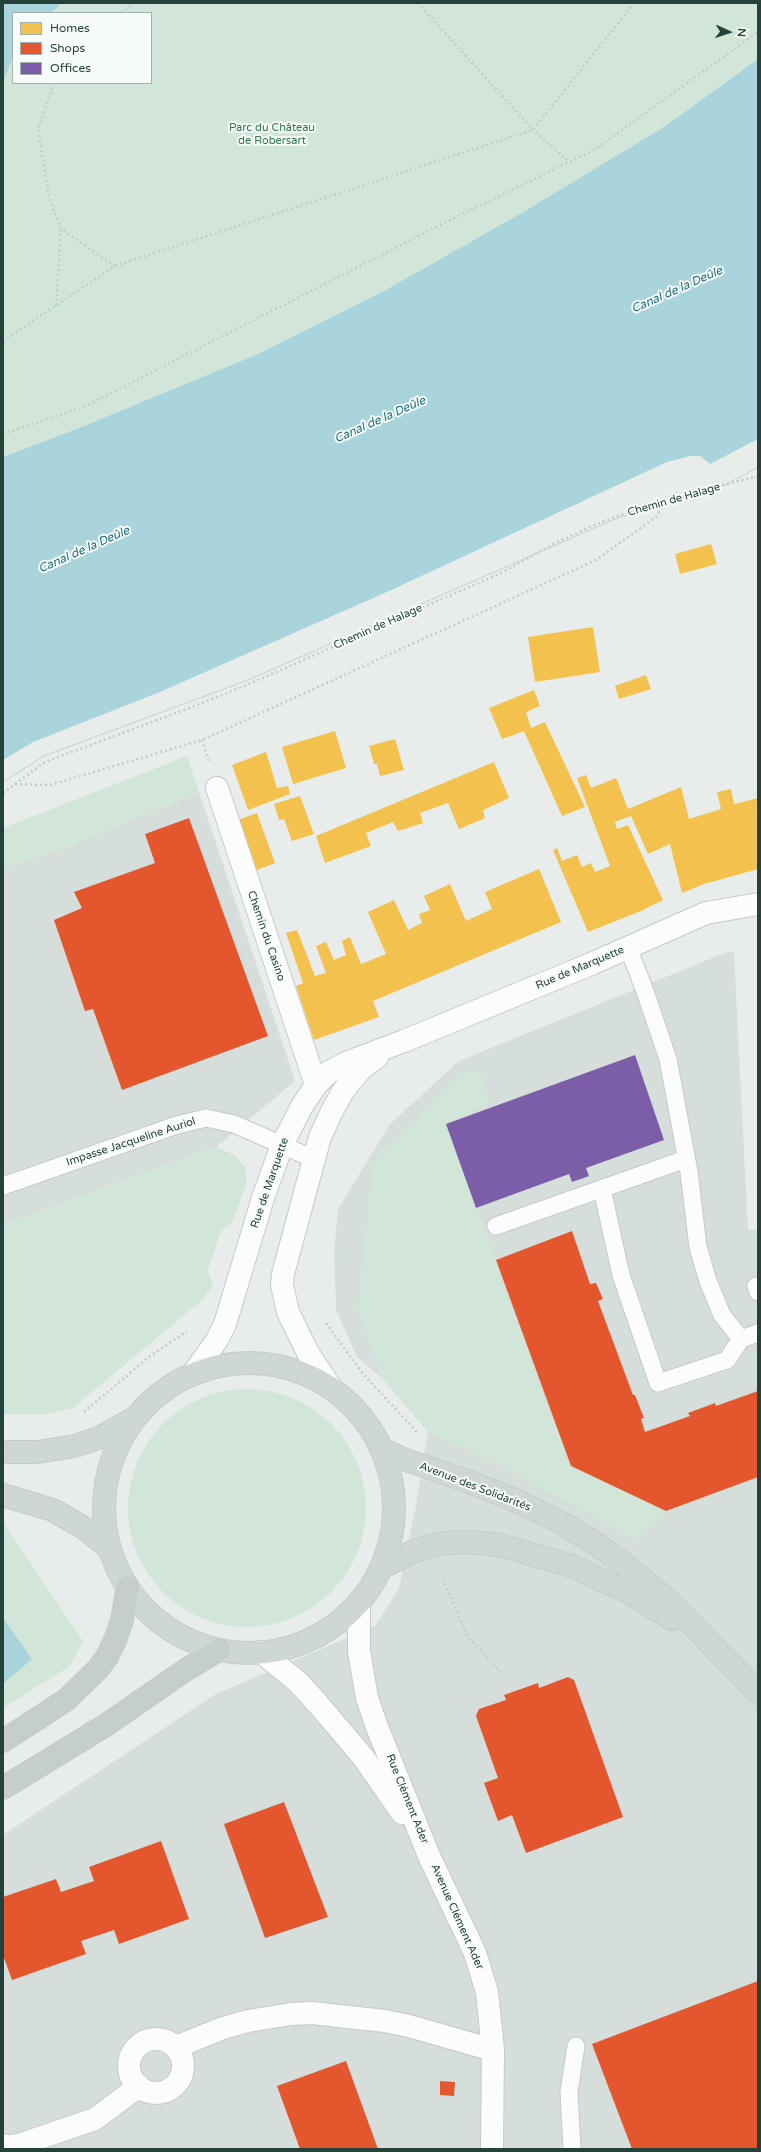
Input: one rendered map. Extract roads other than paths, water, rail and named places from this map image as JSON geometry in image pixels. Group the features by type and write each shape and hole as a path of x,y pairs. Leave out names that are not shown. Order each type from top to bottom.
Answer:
{"highway":[{"path":"3,1741 66,1700 97,1670 107,1656 116,1638 122,1620 128,1587"},
{"path":"3,1788 106,1725 187,1669 219,1650"}],"main road":[{"path":"257,1362 296,1370 331,1388 360,1415 381,1449 391,1478 393,1508 390,1538 381,1568 359,1602 339,1621 315,1637 289,1647 261,1652 219,1650 192,1641 167,1628 146,1609 120,1575 110,1549 104,1519 108,1474 118,1445 134,1419 161,1392 193,1374 218,1366 257,1362"},
{"path":"3,1452 44,1451 74,1446 101,1437 134,1419"},
{"name":"Avenue des Solidarités","path":"381,1449 403,1459 470,1482 517,1501 569,1527 629,1568 672,1604 733,1666 758,1694"},
{"path":"3,1495 59,1513 84,1528 110,1549"},
{"name":"Avenue des Solidarités","path":"381,1568 412,1552 451,1542 499,1545 531,1552 572,1566 632,1594 663,1613 733,1666"}],"street":[{"name":"Chemin du Casino","path":"217,788 316,1085"},
{"name":"Rue de Marquette","path":"193,1374 217,1340 225,1324 263,1198 282,1144 302,1106 316,1085 329,1072 346,1063 404,1041 706,913 758,904"},
{"name":"Rue de Marquette","path":"331,1388 300,1339 288,1312 282,1285 285,1260 320,1137 343,1091 361,1068 404,1041"},
{"name":"Rue Clément Ader","path":"359,1602 359,1651 368,1698 377,1727 429,1856"},
{"name":"Rue Clément Ader","path":"261,1652 298,1682 363,1758 429,1856"},
{"name":"Avenue Clément Ader","path":"429,1856 475,1953 489,2002 493,2050 492,2149"},
{"path":"176,2048 224,2028 248,2021 291,2014 312,2013 360,2017 397,2023 493,2050"},
{"path":"153,2039 165,2041 176,2048 183,2064 181,2075 175,2085 160,2093 148,2092 139,2086 131,2075 129,2061 135,2048 140,2044 153,2039"},
{"path":"3,2145 6,2147 22,2144 82,2124 101,2115 139,2086"}],"lane":[{"path":"628,947 668,1059 686,1159 698,1247 708,1281 722,1315 741,1339"},
{"name":"Impasse Jacqueline Auriol","path":"3,1186 190,1121 206,1118 219,1120 282,1144 314,1159"},
{"path":"496,1226 686,1159"},
{"path":"602,1189 621,1275 658,1383 727,1360 741,1339 758,1333"},
{"path":"572,2149 569,2092 576,2046"}],"water":[{"path":"3,3 62,3 52,12 12,12 12,59 3,83"},
{"name":"Canal de la Deûle","path":"758,59 758,439 710,464 700,456 690,456 667,462 389,591 160,692 33,742 3,760 3,457 79,428 258,354 384,291 518,215 664,127"},
{"path":"3,1618 32,1659 3,1684"}],"tram line":[{"path":"3,782 44,756 248,680 615,519 727,484 758,467"}],"park label":[{"name":"Parc du Château de Robersart","path":"272,134"}]}
